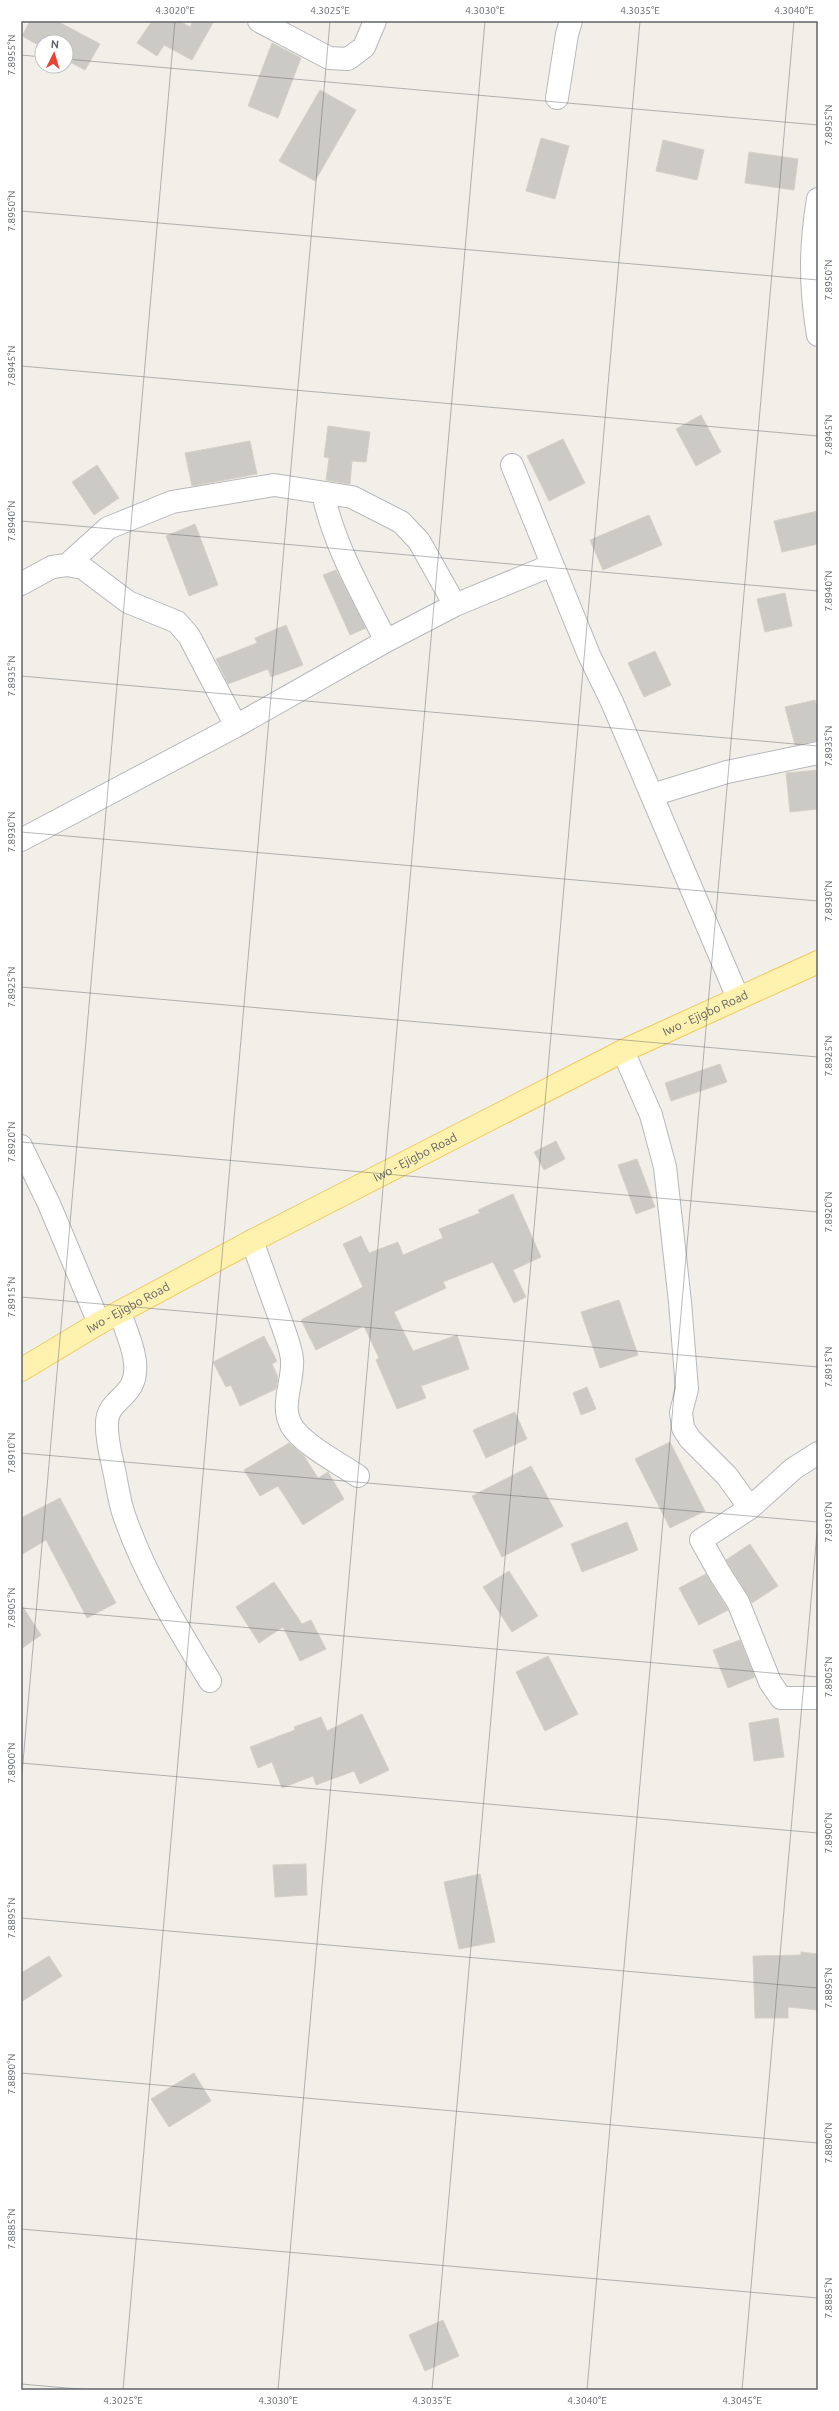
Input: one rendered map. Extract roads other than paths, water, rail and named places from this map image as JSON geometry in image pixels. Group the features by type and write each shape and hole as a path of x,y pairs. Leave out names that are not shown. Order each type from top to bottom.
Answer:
{"main road":[{"name":"Iwo - Ejigbo Road","path":"21,1370 99,1323 252,1241 623,1051 818,962"}],"street":[{"path":"259,21 329,58 348,59 364,47 375,21"},
{"path":"557,98 567,34 571,21"},
{"path":"818,199 811,238 811,271 818,335"},
{"path":"512,465 589,655 652,795 686,879 738,998"},
{"path":"67,565 108,528 172,502 274,485 352,497 401,522 419,541 454,605"},
{"path":"323,493 329,521 336,540 386,641"},
{"path":"21,584 52,567 67,565 83,568 128,602 177,622 189,636 236,726"},
{"path":"21,840 236,726 386,641 454,605 552,565"},
{"path":"652,795 727,772 818,753"},
{"path":"623,1051 651,1115 665,1167 680,1302 687,1389 682,1412 684,1428 690,1439 727,1476 750,1508"},
{"path":"21,1146 49,1204 99,1323"},
{"path":"252,1241 287,1340 292,1360 291,1378 286,1403 289,1420 300,1437 358,1476"},
{"path":"120,1313 135,1364 135,1374 131,1386 108,1411 107,1422 108,1438 122,1510 140,1555 166,1607 210,1681"},
{"path":"818,1453 793,1469 750,1508 701,1540 738,1602 770,1682 781,1698 818,1698"}]}
